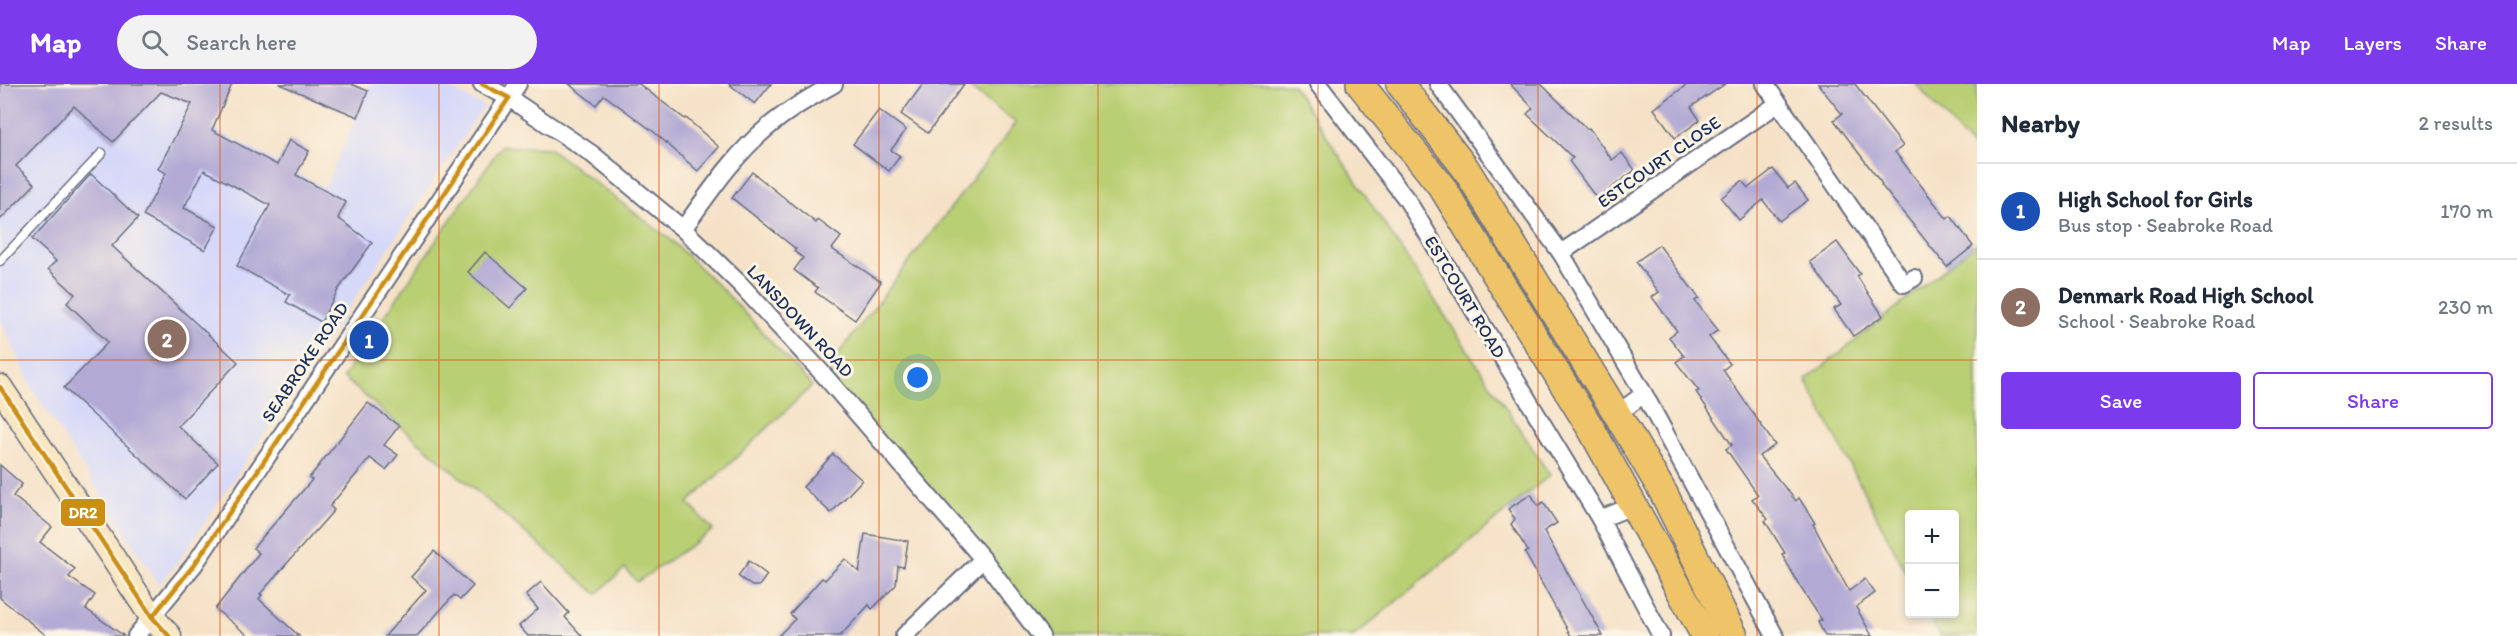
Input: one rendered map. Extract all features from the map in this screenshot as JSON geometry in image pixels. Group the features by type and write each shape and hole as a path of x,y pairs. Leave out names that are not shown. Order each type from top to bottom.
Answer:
{"main road":[{"name":"ESTCOURT ROAD","path":"1360,84 1442,187 1593,432 1705,636"},
{"path":"1400,84 1466,169 1617,414 1663,492 1734,636"}],"street":[{"name":"LANSDOWN ROAD","path":"482,84 513,91 682,228 740,284 816,366 983,559 1041,636"},
{"path":"682,228 729,166 768,127 799,104 834,84"},
{"name":"ESTCOURT ROAD","path":"1318,84 1407,200 1600,519 1661,636"},
{"path":"1438,84 1561,253 1644,394 1775,636"},
{"path":"1765,84 1905,284"},
{"name":"SEABROKE ROAD","path":"136,636 194,565 513,91"},
{"name":"ESTCOURT CLOSE","path":"1561,253 1779,103"},
{"path":"1466,169 1493,157"},
{"path":"0,387 152,617 169,636"},
{"path":"1617,414 1644,394"},
{"path":"1600,519 1635,505"},
{"path":"904,636 983,559"}],"lane":[{"path":"0,261 102,153"}],"shaded area":[{"path":"0,84 206,84 193,117 325,188 370,84 441,84 484,106 182,556 159,585 30,385 0,318"}],"green space":[{"path":"965,84 1292,84 1550,475 1354,636 1041,636 823,374 1016,123"},
{"path":"1916,84 1977,84 1977,153"},
{"path":"501,146 549,148 671,240 729,296 812,386 688,503 713,530 637,582 625,568 597,594 343,377"},
{"path":"1977,243 1977,636 1940,636 1930,618 1959,618 1959,510 1905,510 1905,570 1806,380"}],"building":[{"path":"0,84 232,84 212,130 277,165 289,140 309,151 296,175 346,202 338,218 372,243 338,290 321,322 286,302 290,295 237,266 270,205 204,170 184,208 218,226 205,250 143,216 166,173 158,169 192,104 161,92 113,142 74,106 16,166 35,184 0,220"},
{"path":"279,84 351,84 368,91 358,117"},
{"path":"569,84 639,84 686,118 719,147 698,171 654,132 604,95 596,105"},
{"path":"729,84 771,84 755,104"},
{"path":"923,84 964,84 928,133 901,114"},
{"path":"1510,84 1541,84 1587,129 1589,128 1612,160 1622,153 1635,170 1597,199 1569,161 1573,158 1527,114 1533,108"},
{"path":"1688,84 1725,84 1691,107 1700,120 1675,138 1654,109"},
{"path":"1818,84 1855,84 1903,146 1895,152 1947,219 1951,216 1973,246 1947,267 1881,185 1834,120 1842,114"},
{"path":"879,110 906,130 891,150 900,156 889,171 853,144"},
{"path":"1773,169 1788,188 1795,183 1808,200 1779,221 1763,200 1739,220 1721,198 1742,181 1748,188"},
{"path":"752,172 816,223 818,220 841,237 832,249 881,282 855,320 815,292 818,288 794,270 803,258 794,251 796,249 732,198"},
{"path":"91,174 138,218 112,246 238,362 178,426 218,463 185,499 64,388 108,342 67,303 75,294 48,269 56,261 32,239"},
{"path":"1837,242 1860,274 1857,276 1883,316 1853,336 1834,309 1841,305 1810,262"},
{"path":"1659,245 1699,298 1695,301 1718,330 1709,337 1730,364 1723,370 1775,445 1759,456 1796,501 1799,498 1815,523 1813,524 1849,591 1865,579 1875,593 1856,607 1872,636 1825,636 1818,622 1822,620 1782,554 1785,553 1765,521 1768,519 1752,499 1758,495 1726,449 1732,445 1696,392 1699,391 1676,362 1684,356 1669,337 1677,331 1652,297 1659,292 1636,262"},
{"path":"485,252 527,288 510,308 468,272"},
{"path":"368,403 399,426 384,445 398,455 386,470 370,458 330,506 334,510 260,594 262,595 259,599 299,636 249,636 215,609 259,553 253,548 312,480 309,478"},
{"path":"833,454 862,480 831,513 803,487"},
{"path":"0,465 22,484 13,496 52,527 40,542 75,569 69,577 95,595 86,609 124,636 47,636 0,598"},
{"path":"1531,494 1538,506 1543,502 1557,523 1544,531 1603,636 1571,636 1525,553 1528,551 1511,524 1515,519 1508,509"},
{"path":"865,534 908,541 904,567 898,566 896,585 872,609 869,605 840,636 778,636 795,619 790,614 822,578 825,580 845,559 859,572"},
{"path":"434,551 473,586 460,600 454,595 417,636 385,636 426,590 411,577"},
{"path":"749,561 767,575 759,586 752,586 738,576"},
{"path":"541,582 569,613 565,617 582,636 528,636 519,626 538,609 526,595"}],"transit line":[{"name":"DR2","path":"152,617 194,565 509,98 482,84"},
{"name":"DR2","path":"0,387 152,617 169,636"}],"place":[{"name":"Denmark Road High School","path":"167,339"},
{"name":"High School for Girls","path":"369,340"}]}
